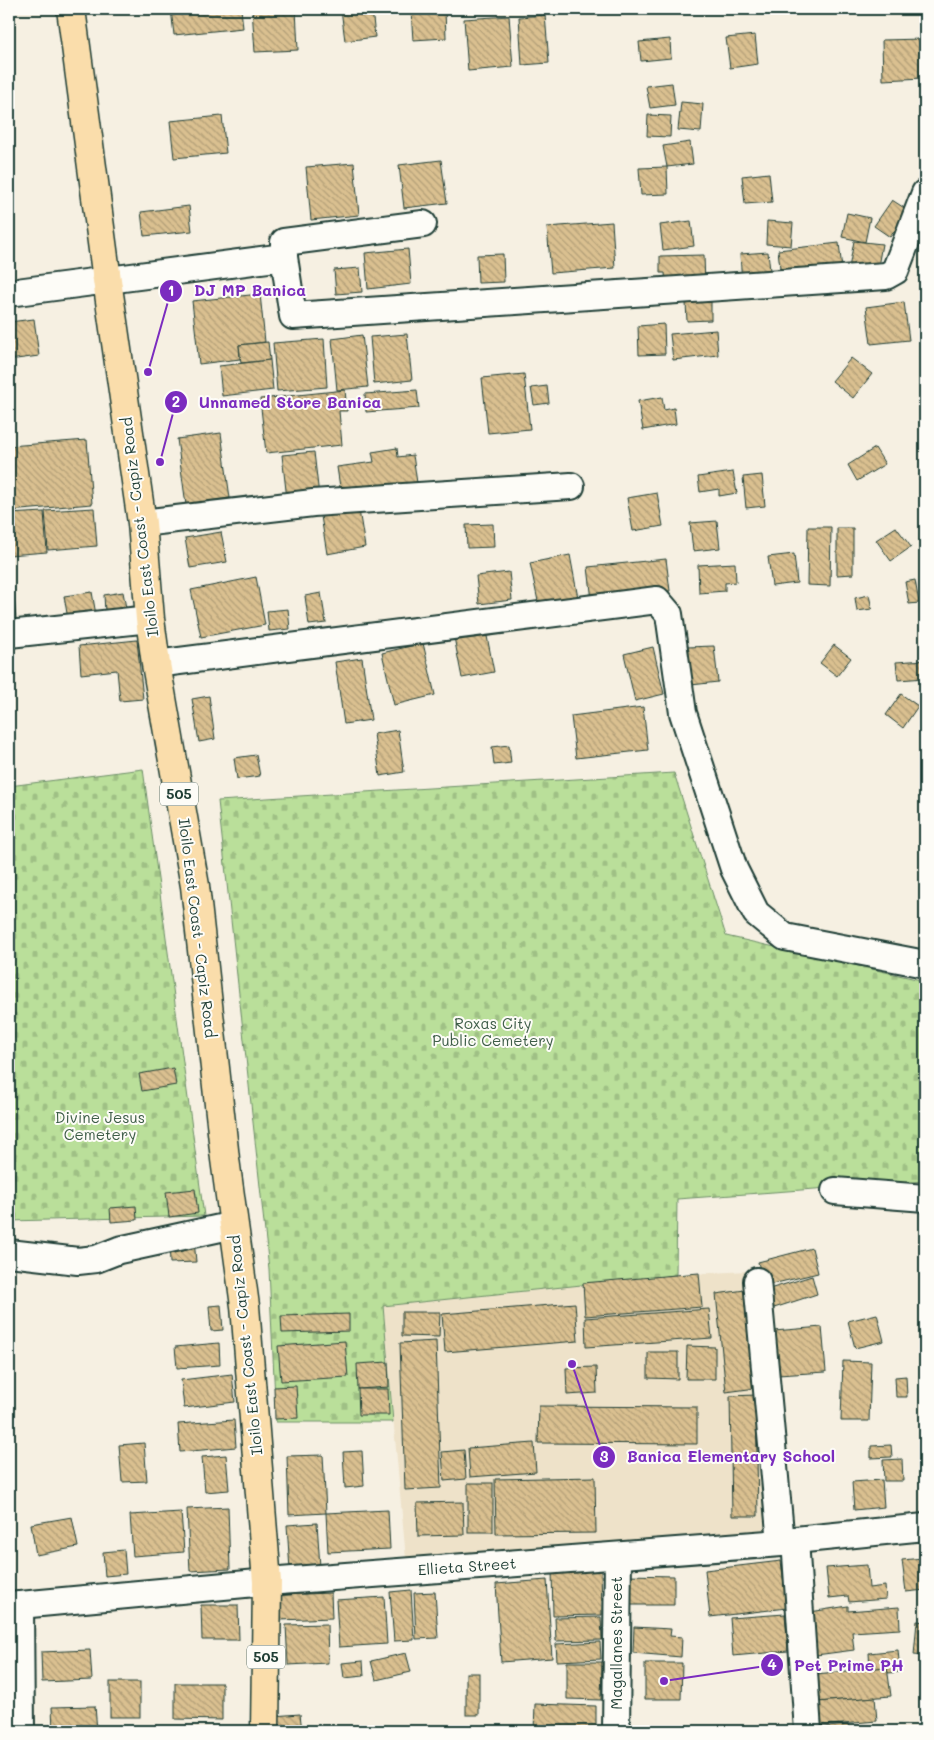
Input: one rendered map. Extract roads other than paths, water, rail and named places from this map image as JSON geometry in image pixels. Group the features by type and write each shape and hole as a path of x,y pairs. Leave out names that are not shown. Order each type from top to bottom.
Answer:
{"main road":[{"name":"Iloilo East Coast - Capiz Road","path":"71,9 142,523 156,664 195,886 225,1159 245,1306 267,1582"},
{"name":"505","path":"265,1731 267,1582"}],"street":[{"path":"423,224 284,242 284,258 293,316 886,276 895,270 925,193"},
{"path":"9,293 284,258"},
{"path":"142,523 313,503 571,486"},
{"path":"156,664 657,600 669,614 683,713 734,869 756,913 785,937 925,964"},
{"path":"9,634 150,618"},
{"path":"835,1190 925,1202"},
{"path":"9,1252 78,1261 96,1259 119,1250 234,1225"},
{"path":"757,1281 788,1541 808,1731"},
{"name":"Ellieta Street","path":"14,1606 267,1582 618,1556 925,1528"},
{"name":"Magallanes Street","path":"616,1731 618,1556"},
{"path":"14,1606 21,1731"}],"place":[{"name":"DJ MP Banica","path":"148,372"},
{"name":"Unnamed Store Banica","path":"160,462"},
{"name":"Banica Elementary School","path":"572,1364"},
{"name":"Pet Prime PH","path":"664,1681"}],"park label":[{"name":"Roxas City Public Cemetery","path":"493,1032"},
{"name":"Divine Jesus Cemetery","path":"100,1126"}]}
